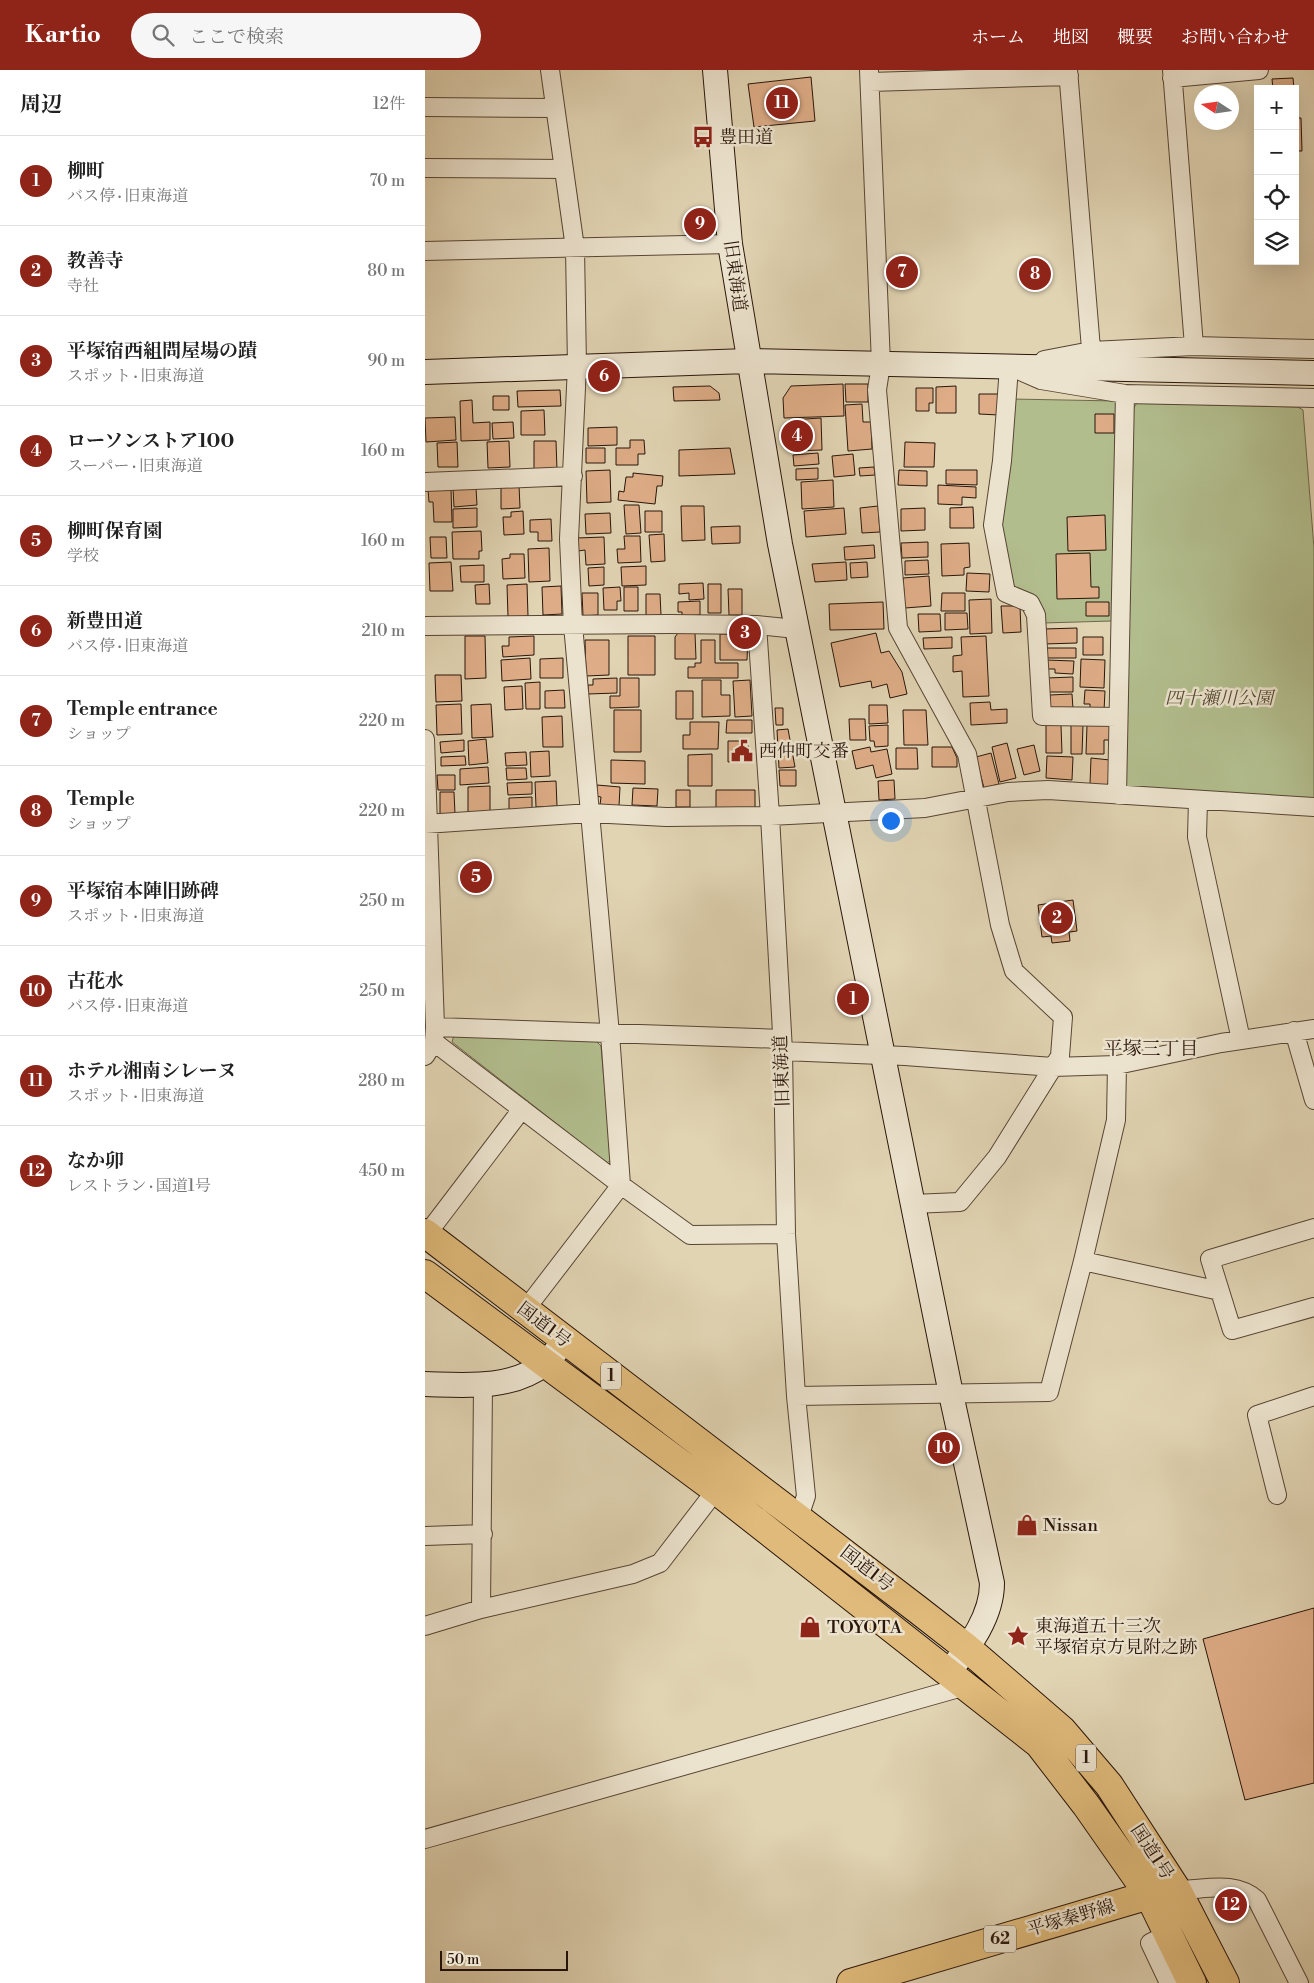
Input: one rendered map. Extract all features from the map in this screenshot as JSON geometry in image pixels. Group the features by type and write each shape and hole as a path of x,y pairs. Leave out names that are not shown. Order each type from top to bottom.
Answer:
{"main road":[{"name":"国道1号","path":"426,1234 799,1517 967,1648 1062,1730 1109,1784 1177,1890 1225,1983"},
{"name":"国道1号","path":"425,1274 716,1490 1039,1744 1086,1805 1149,1895 1192,1983"},
{"name":"平塚秦野線","path":"851,1983 1149,1895 1177,1890"}],"street":[{"path":"525,1310 621,1185 610,1034 573,626 569,538 577,366 575,248 550,70"},
{"name":"旧東海道","path":"715,70 731,244 748,361 796,628 835,812 912,1204 992,1583 989,1608 967,1648 957,1679"},
{"path":"1194,346 1172,74 1259,70"},
{"path":"912,1204 960,1202 997,1157 1060,1056 1063,1017 1014,972 1000,925 967,754 898,628 877,390 881,364 870,76 1069,73 1092,360"},
{"path":"425,107 555,108"},
{"path":"425,168 563,169"},
{"path":"425,251 731,244"},
{"path":"425,372 748,361 1009,367 1092,360 1194,346 1314,349"},
{"path":"1092,360 1314,373"},
{"path":"1009,367 1041,380 1125,394 1314,399"},
{"path":"1009,367 1002,461 993,533 1006,594 1029,603 1036,615 1042,716 1118,717"},
{"path":"1117,795 1125,394"},
{"path":"425,482 573,476"},
{"path":"425,626 757,624 796,628"},
{"name":"旧東海道","path":"757,624 771,816 782,1045 786,1234 796,1396 807,1499 799,1517"},
{"path":"425,739 432,1041"},
{"path":"427,824 589,813 667,817 771,816 925,808 1008,792 1048,790 1314,807"},
{"path":"1198,800 1197,837 1241,1040"},
{"path":"432,1041 610,1034 782,1045 882,1055 1053,1067 1117,1064 1241,1040 1314,1029"},
{"path":"1294,1031 1314,1100"},
{"path":"432,1041 621,1185 690,1235 786,1234"},
{"path":"796,1396 1049,1392 1083,1261 1116,1120 1117,1064"},
{"path":"426,1234 522,1110"},
{"path":"1314,1228 1210,1260 1232,1330 1314,1307"},
{"path":"1083,1261 1220,1291"},
{"path":"425,1384 483,1385 521,1377 545,1364 565,1341"},
{"path":"481,1609 483,1385"},
{"path":"1277,1495 1257,1415 1314,1396"},
{"path":"425,1626 481,1609 625,1577 660,1563 716,1490"},
{"path":"425,1536 483,1534"},
{"path":"425,1839 957,1679"},
{"path":"1177,1890 1198,1890 1223,1886 1248,1892 1257,1900 1299,1983"},
{"path":"1168,1934 1150,1943 1169,1983"}],"green space":[{"path":"1011,399 1117,401 1112,621 1043,623 1044,610 1035,598 1011,589 997,530"},
{"name":"四十瀬川公園","path":"1137,403 1298,407 1303,410 1314,548 1314,800 1128,787 1123,784 1131,412"},
{"path":"454,1035 594,1039 601,1046 611,1160 607,1163 452,1042"}],"building":[{"path":"811,77 815,121 754,127 748,84"},
{"path":"1293,78 1294,85 1273,85 1272,79"},
{"path":"1299,118 1301,118 1302,151 1299,151"},
{"path":"843,384 844,416 784,418 783,398 791,386"},
{"path":"845,384 868,384 868,402 846,402"},
{"path":"710,386 719,393 720,400 674,401 673,387"},
{"path":"956,386 956,413 936,413 936,387"},
{"path":"916,388 933,388 933,403 929,403 929,411 916,411"},
{"path":"560,390 561,406 518,407 517,391"},
{"path":"979,394 999,394 999,415 979,414"},
{"path":"493,396 509,396 509,410 493,410"},
{"path":"472,400 473,423 490,422 490,440 461,441 460,401"},
{"path":"862,404 863,422 871,422 872,449 848,451 845,405"},
{"path":"544,410 545,435 521,435 521,411"},
{"path":"1095,414 1114,414 1114,433 1095,433"},
{"path":"455,417 456,440 426,442 425,418"},
{"path":"821,418 822,450 790,451 789,420"},
{"path":"513,422 514,438 493,439 492,423"},
{"path":"617,427 617,445 588,446 588,428"},
{"path":"630,440 644,440 645,454 638,454 638,465 616,465 616,448 630,448"},
{"path":"509,441 510,467 488,468 487,442"},
{"path":"534,441 556,441 557,470 534,471"},
{"path":"457,442 458,467 438,467 437,443"},
{"path":"905,442 935,443 934,467 904,467"},
{"path":"586,448 605,448 605,463 586,463"},
{"path":"730,448 735,474 679,476 679,450"},
{"path":"818,453 819,464 794,466 793,455"},
{"path":"853,454 855,475 834,477 832,456"},
{"path":"874,467 875,475 860,476 859,468"},
{"path":"818,468 818,479 796,480 796,469"},
{"path":"610,470 611,502 587,503 586,471"},
{"path":"899,470 927,471 927,486 898,485"},
{"path":"946,470 977,470 977,485 946,484"},
{"path":"633,473 663,476 662,486 657,486 655,504 618,500 619,491 624,492 626,477 633,477"},
{"path":"833,480 834,507 802,509 801,482"},
{"path":"519,485 520,508 501,509 501,486"},
{"path":"938,485 976,487 976,498 962,497 962,505 938,504"},
{"path":"453,488 476,488 477,505 454,507"},
{"path":"428,489 451,489 452,522 434,522 433,502 429,502"},
{"path":"624,505 639,505 641,533 626,534"},
{"path":"681,506 704,506 705,540 682,541"},
{"path":"878,506 880,532 862,533 860,508"},
{"path":"973,507 974,528 950,528 950,508"},
{"path":"477,508 477,527 453,528 453,509"},
{"path":"844,508 846,534 806,537 804,511"},
{"path":"925,508 925,530 901,531 901,509"},
{"path":"523,511 524,534 504,535 503,517 511,517 511,512"},
{"path":"645,511 662,511 662,532 645,532"},
{"path":"610,513 611,533 586,534 585,514"},
{"path":"1105,515 1106,550 1068,551 1067,517"},
{"path":"551,519 552,541 538,541 538,532 530,532 530,520"},
{"path":"740,526 740,543 712,544 711,527"},
{"path":"481,531 482,551 479,551 479,559 453,559 452,532"},
{"path":"664,534 665,561 651,562 649,535"},
{"path":"624,536 640,536 641,562 618,563 617,549 625,549"},
{"path":"430,537 446,537 447,558 431,558"},
{"path":"604,537 605,564 586,565 585,550 578,551 577,538"},
{"path":"928,542 928,557 902,558 901,543"},
{"path":"969,543 970,567 964,568 964,575 942,576 941,544"},
{"path":"874,545 875,558 845,560 844,547"},
{"path":"549,548 550,581 529,582 528,549"},
{"path":"1090,553 1091,587 1099,587 1099,598 1057,599 1056,554"},
{"path":"510,554 524,554 525,578 503,579 502,559 510,558"},
{"path":"928,560 929,574 905,575 905,561"},
{"path":"451,562 453,591 430,591 429,563"},
{"path":"846,562 847,580 815,582 812,564"},
{"path":"867,562 868,577 851,578 850,563"},
{"path":"484,565 484,582 461,582 460,566"},
{"path":"646,566 646,585 622,586 621,567"},
{"path":"604,567 604,585 589,586 588,568"},
{"path":"967,573 990,574 989,592 966,591"},
{"path":"929,576 931,606 905,608 903,578"},
{"path":"703,583 704,599 689,600 689,593 679,594 679,584"},
{"path":"489,584 490,604 476,604 475,585"},
{"path":"527,584 528,616 508,617 507,585"},
{"path":"708,584 721,584 721,613 708,613"},
{"path":"561,586 562,614 543,615 542,587"},
{"path":"620,587 621,601 617,601 617,610 604,610 603,588"},
{"path":"624,587 638,587 638,611 624,611"},
{"path":"728,589 742,589 742,615 729,615"},
{"path":"582,593 598,593 598,615 583,616"},
{"path":"942,593 965,593 965,611 941,611"},
{"path":"646,594 660,594 661,615 646,616"},
{"path":"991,599 992,633 970,634 969,600"},
{"path":"700,601 700,615 682,616 682,612 678,612 678,602"},
{"path":"883,602 884,629 830,630 829,604"},
{"path":"1086,602 1109,602 1109,616 1086,616"},
{"path":"1001,606 1020,606 1021,632 1003,633"},
{"path":"945,613 967,613 968,629 945,630"},
{"path":"918,614 940,614 941,631 919,632"},
{"path":"1077,628 1077,643 1044,644 1044,629"},
{"path":"678,633 695,633 696,659 675,659 675,637"},
{"path":"876,633 881,653 889,651 902,672 907,694 890,698 887,684 872,688 871,681 840,687 831,643"},
{"path":"720,634 748,634 747,660 720,660"},
{"path":"465,636 485,636 486,678 465,679"},
{"path":"534,636 534,655 503,657 502,646 509,646 509,637"},
{"path":"628,636 655,636 655,675 628,675"},
{"path":"986,636 989,696 963,697 962,671 953,672 953,656 962,655 961,637"},
{"path":"952,637 952,648 924,649 923,638"},
{"path":"1083,637 1103,637 1103,655 1083,655"},
{"path":"585,640 609,640 609,675 586,676"},
{"path":"701,640 715,640 715,663 738,663 738,678 688,678 688,667 695,667 695,663 701,663"},
{"path":"1045,648 1076,648 1076,658 1045,658"},
{"path":"530,658 531,679 502,681 501,660"},
{"path":"563,658 563,678 540,678 540,659"},
{"path":"1081,659 1105,660 1104,688 1080,687"},
{"path":"1046,660 1074,661 1073,674 1055,673 1055,669 1046,669"},
{"path":"435,675 461,675 462,701 436,702"},
{"path":"1073,677 1073,692 1048,692 1047,678"},
{"path":"617,678 617,693 588,694 588,685 593,685 593,679"},
{"path":"620,678 639,678 639,707 610,708 610,696 620,696"},
{"path":"702,680 721,680 721,695 730,695 730,716 702,717"},
{"path":"750,680 752,716 735,717 733,681"},
{"path":"540,682 540,709 526,709 525,683"},
{"path":"522,686 523,709 505,710 504,687"},
{"path":"564,690 565,708 545,708 545,691"},
{"path":"1085,690 1105,691 1104,711 1090,711 1090,704 1084,704"},
{"path":"676,691 693,691 693,719 676,719"},
{"path":"1072,694 1073,709 1050,710 1050,695"},
{"path":"990,702 991,710 1007,709 1007,723 971,725 970,703"},
{"path":"461,704 462,734 437,735 436,705"},
{"path":"491,704 493,737 472,738 471,705"},
{"path":"869,705 887,705 888,723 869,724"},
{"path":"775,708 783,708 783,725 776,725"},
{"path":"614,710 641,710 641,752 614,752"},
{"path":"903,710 926,710 928,745 904,745"},
{"path":"562,716 563,747 543,747 542,717"},
{"path":"849,719 865,719 866,740 850,740"},
{"path":"727,720 752,720 752,733 726,733"},
{"path":"690,722 719,722 718,749 683,749 683,735 690,735"},
{"path":"888,725 888,746 875,747 874,741 870,741 869,726"},
{"path":"1046,725 1061,725 1062,753 1046,753"},
{"path":"1071,725 1083,725 1082,754 1071,754"},
{"path":"1087,725 1110,725 1110,740 1104,740 1104,754 1086,754"},
{"path":"788,729 795,767 779,768 777,730"},
{"path":"486,739 488,763 469,765 468,741"},
{"path":"464,740 464,751 441,753 440,742"},
{"path":"728,741 748,741 749,761 728,762"},
{"path":"1007,743 1016,778 1000,782 992,747"},
{"path":"1034,745 1040,771 1024,775 1017,749"},
{"path":"870,747 871,752 887,749 892,774 876,778 873,765 856,769 852,751"},
{"path":"932,747 952,747 957,758 957,767 932,767"},
{"path":"896,748 917,748 918,769 896,769"},
{"path":"549,751 550,776 531,777 530,752"},
{"path":"526,752 527,765 506,766 505,753"},
{"path":"991,753 999,784 984,788 976,757"},
{"path":"712,754 712,786 688,786 688,755"},
{"path":"465,756 466,765 441,766 441,757"},
{"path":"1047,756 1073,757 1072,780 1046,778"},
{"path":"1091,758 1110,760 1108,785 1090,784"},
{"path":"611,760 645,761 645,784 611,783"},
{"path":"488,767 489,783 460,785 460,769"},
{"path":"506,768 526,768 527,779 507,780"},
{"path":"779,770 796,770 796,786 780,786"},
{"path":"437,775 455,775 455,790 438,790"},
{"path":"894,780 895,799 879,800 878,781"},
{"path":"556,781 557,806 536,807 535,782"},
{"path":"532,782 532,794 508,795 507,783"},
{"path":"597,785 620,787 619,806 600,805 601,797 596,796"},
{"path":"490,786 490,814 468,814 468,787"},
{"path":"633,788 658,789 657,806 632,805"},
{"path":"676,790 690,790 690,807 676,807"},
{"path":"716,790 755,790 755,810 716,810"},
{"path":"440,792 454,792 455,814 440,815"},
{"path":"532,797 532,809 509,810 509,798"},
{"path":"1073,900 1077,931 1069,932 1070,941 1052,943 1051,936 1042,937 1038,905"},
{"path":"1314,1608 1314,1783 1245,1800 1203,1639"}],"place":[{"name":"ホテル湘南シレーヌ","path":"782,103"},
{"name":"豊田道","path":"703,137"},
{"name":"平塚宿本陣旧跡碑","path":"700,224"},
{"name":"Temple entrance","path":"902,272"},
{"name":"Temple","path":"1035,274"},
{"name":"新豊田道","path":"604,376"},
{"name":"ローソンストア100","path":"797,436"},
{"name":"平塚宿西組問屋場の蹟","path":"745,633"},
{"name":"西仲町交番","path":"742,751"},
{"name":"柳町保育園","path":"476,877"},
{"name":"教善寺","path":"1057,918"},
{"name":"柳町","path":"853,999"},
{"name":"古花水","path":"944,1448"},
{"name":"Nissan","path":"1027,1525"},
{"name":"TOYOTA","path":"810,1627"},
{"name":"東海道五十三次 平塚宿京方見附之跡","path":"1018,1636"},
{"name":"なか卯","path":"1231,1905"}],"district":[{"name":"平塚三丁目","path":"1151,1049"}]}
